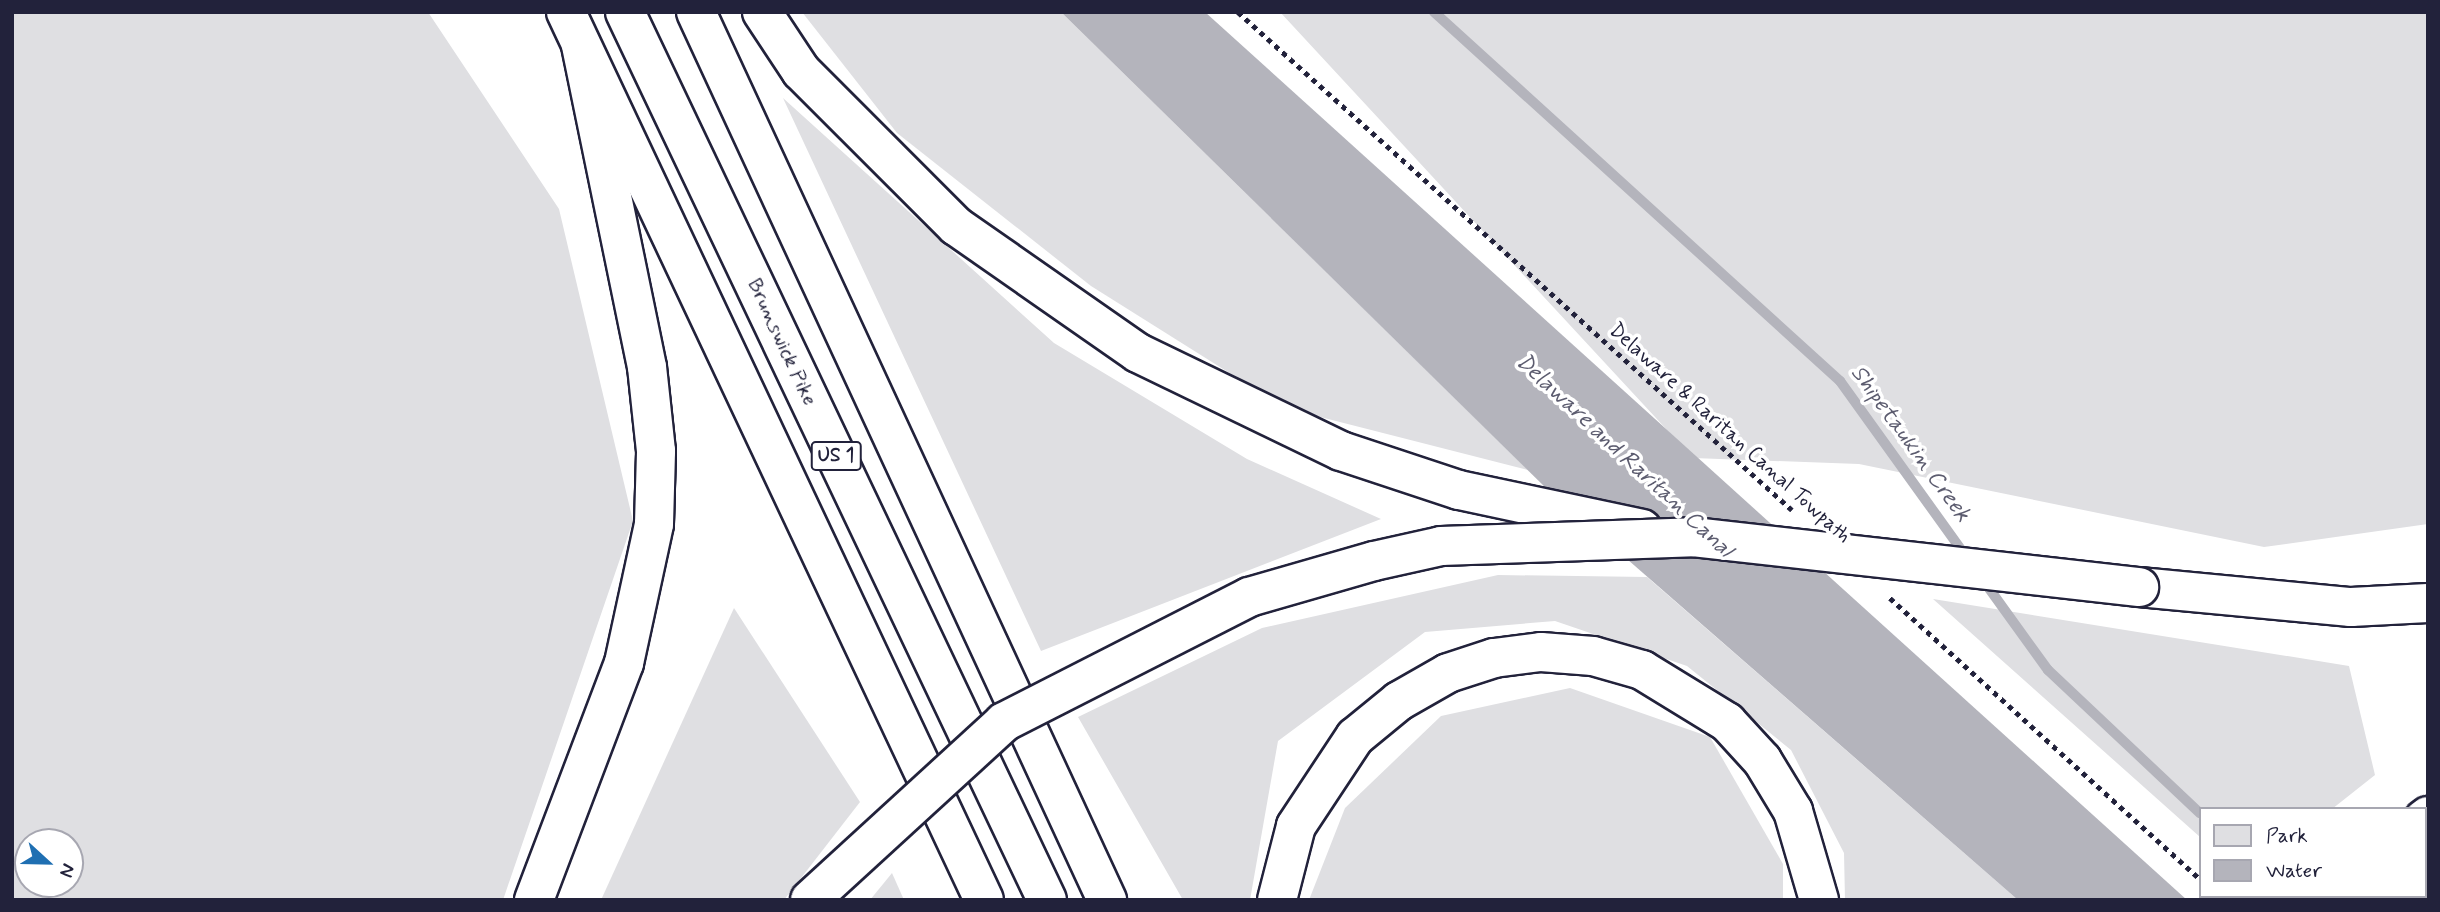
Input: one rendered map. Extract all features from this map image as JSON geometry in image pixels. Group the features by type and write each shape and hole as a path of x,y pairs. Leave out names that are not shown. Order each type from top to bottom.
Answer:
{"highway":[{"name":"Brunswick Pike","path":"625,12 1047,900"},
{"path":"696,12 1107,900"},
{"path":"762,12 801,71 956,226 1138,354 1249,411 1459,490 1693,537 2138,587 2351,607 2428,603"},
{"path":"534,900 624,663 654,524 656,451 647,367 573,29"},
{"name":"US 1","path":"573,29 984,900"},
{"path":"810,900 864,844 1004,722 1249,597 1441,546 1693,537"},
{"path":"1277,900 1296,826 1355,737 1399,701 1448,673 1494,657 1541,652 1592,656 1643,670 1727,722 1762,760 1794,811 1819,900"}],"path":[{"name":"Delaware & Raritan Canal Towpath","path":"1238,12 1797,514"},
{"path":"1880,589 2198,877"}],"green space":[{"path":"12,12 428,12 559,209 633,521 503,900 12,900"},
{"path":"802,12 1061,12 1528,470 1285,408 1091,286 897,133"},
{"path":"1280,12 2428,12 2428,524 2264,547 1859,464 1693,458"},
{"path":"783,98 1054,343 1247,459 1381,519 1041,651"},
{"path":"1498,575 1647,577 2018,900 1845,900 1844,853 1791,750 1687,666 1555,621 1425,632 1278,741 1250,900 1183,900 1078,717 1262,628"},
{"path":"1933,599 2349,666 2375,775 2335,807 2198,807 2198,835"},
{"path":"734,608 860,802 784,900 601,900"},
{"path":"1570,688 1710,737 1783,864 1783,900 1309,900 1345,808 1441,716"},
{"path":"892,873 904,900 870,900"}],"water":[{"name":"Delaware and Raritan Canal","path":"1061,12 1205,12 2187,900 2018,900 1549,491"}],"waterway":[{"name":"Shipetaukin Creek","path":"1434,12 1840,381 1968,559"},
{"name":"Shipetaukin Creek","path":"1983,580 2048,670 2198,811"}]}
